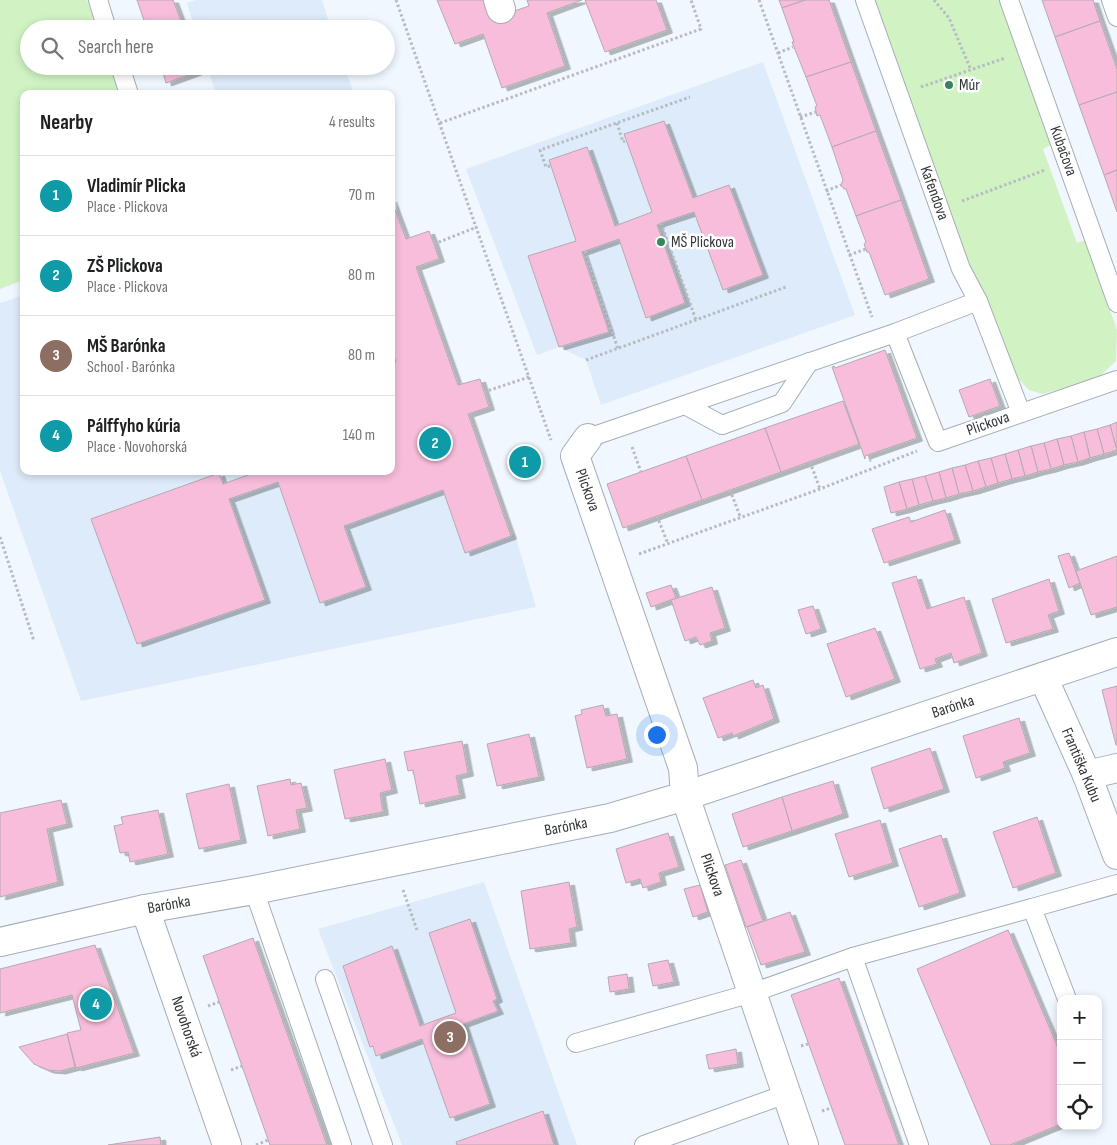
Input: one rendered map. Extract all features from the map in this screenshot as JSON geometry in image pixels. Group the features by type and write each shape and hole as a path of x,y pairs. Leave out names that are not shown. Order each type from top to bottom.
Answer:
{"street":[{"name":"Plickova","path":"588,438 575,456 684,768 685,796 804,1145"},
{"name":"Barónka","path":"0,942 145,909 254,890 610,818 685,796 1117,652"},
{"name":"Františka Kubu","path":"1042,677 1087,775 1117,855"},
{"path":"1087,775 1117,768"},
{"name":"Novohorská","path":"145,909 227,1145"}],"lane":[{"path":"98,0 104,20"},
{"name":"Kafendova","path":"865,0 961,269 978,302 1021,413"},
{"name":"Kubačova","path":"1008,0 1117,303"},
{"path":"1111,0 1117,18"},
{"path":"123,75 128,90"},
{"path":"938,442 896,333 978,302"},
{"name":"Plickova","path":"588,438 896,333"},
{"path":"685,405 722,425 782,403 809,362"},
{"name":"Plickova","path":"938,442 1117,380"},
{"path":"576,1043 752,992 853,957 1117,884"},
{"path":"254,890 342,1145"},
{"path":"1032,908 1065,995"},
{"path":"853,957 919,1145"},
{"path":"324,979 383,1145"},
{"path":"644,1145 786,1094"}],"path":[{"path":"396,0 552,442"},
{"path":"440,123 701,29 691,0"},
{"path":"759,0 872,318"},
{"path":"934,0 949,18 971,70"},
{"path":"777,53 793,47"},
{"path":"899,95 1027,50"},
{"path":"550,166 546,167 540,150 690,97"},
{"path":"800,117 816,112"},
{"path":"617,123 623,142 625,141"},
{"path":"940,209 1066,162"},
{"path":"826,191 841,185"},
{"path":"661,223 696,320"},
{"path":"434,244 477,228"},
{"path":"849,255 866,249"},
{"path":"585,251 618,349"},
{"path":"586,360 786,288"},
{"path":"484,392 529,377"},
{"path":"612,564 740,516 820,489 938,442"},
{"path":"810,462 820,489"},
{"path":"730,490 740,516"},
{"path":"657,516 668,544"},
{"path":"0,537 34,640"},
{"path":"402,888 417,930"},
{"path":"255,1145 268,1140"}],"shaded area":[{"path":"196,0 322,0 328,20 192,20 187,3"},
{"name":"MŠ Plickova","path":"763,62 855,315 601,405 586,360 559,347 537,355 466,169"},
{"path":"210,75 347,75 353,90 215,90"},
{"path":"395,210 510,536 515,534 536,607 81,701 0,471 0,303 20,296 20,475 395,475"},
{"path":"484,882 577,1145 402,1145 318,929"}],"green space":[{"path":"0,0 87,0 94,20 20,20 20,75 113,75 119,90 20,90 20,282 0,289"},
{"path":"873,0 1000,0 1051,145 1043,149 1077,243 1085,240 1117,330 1116,361 1098,378 1043,394 1029,390 1014,374 984,291 973,278"}],"building":[{"path":"137,0 173,0 181,20 144,20"},
{"path":"437,0 484,0 491,19 529,6 527,0 582,0 547,13 565,66 502,88 483,34 455,44"},
{"path":"585,0 656,0 667,30 605,52"},
{"path":"779,0 805,0 782,8"},
{"path":"805,0 829,0 851,62 806,77 792,42 794,42 782,8"},
{"path":"1042,0 1093,0 1100,21 1055,37"},
{"path":"1100,21 1117,69 1117,92 1079,105 1055,37"},
{"path":"851,62 876,131 832,147 820,115 817,116 815,107 817,106 806,77"},
{"path":"164,75 188,75 166,83"},
{"path":"1117,92 1117,170 1104,175 1079,105"},
{"path":"664,121 693,198 729,185 763,275 723,290 694,212 661,223 657,225 685,303 646,318 619,239 582,252 609,332 559,347 528,256 576,241 549,160 587,147 615,226 652,212 624,134"},
{"path":"876,131 901,200 856,216 846,189 841,185 843,180 832,147"},
{"path":"1117,170 1117,212 1104,175"},
{"path":"901,200 929,279 885,295 869,252 867,252 864,244 866,242 856,216"},
{"path":"395,210 406,239 429,231 434,244 439,259 416,267 458,385 480,379 489,407 468,414 511,536 465,553 443,490 344,526 366,587 320,603 278,482 229,499 265,600 137,644 91,519 213,475 220,475 223,484 248,475 395,475"},
{"path":"885,350 917,438 865,456 865,459 832,367 834,366 835,368"},
{"path":"990,379 1000,406 969,417 959,390"},
{"path":"843,401 859,444 781,472 765,428"},
{"path":"1117,422 1117,450 1110,425"},
{"path":"1110,425 1117,450 1104,454 1097,429"},
{"path":"765,428 781,472 702,500 686,456"},
{"path":"1097,429 1104,454 1090,458 1084,432"},
{"path":"1084,432 1090,458 1078,462 1071,436"},
{"path":"1071,436 1078,462 1064,465 1057,439"},
{"path":"1057,439 1064,465 1051,469 1044,443"},
{"path":"1044,443 1051,469 1038,472 1031,446"},
{"path":"1031,446 1038,472 1025,476 1018,450"},
{"path":"1018,450 1025,476 1012,479 1005,454"},
{"path":"1005,454 1012,479 998,483 991,458"},
{"path":"686,456 702,500 623,528 607,484"},
{"path":"991,458 998,483 986,487 978,461"},
{"path":"978,461 986,487 973,491 965,465"},
{"path":"965,465 973,491 959,494 952,468"},
{"path":"952,468 959,494 946,498 939,472"},
{"path":"939,472 946,498 933,501 925,476"},
{"path":"925,476 933,501 919,505 912,479"},
{"path":"912,479 919,505 907,509 899,482"},
{"path":"899,482 907,509 891,513 884,487"},
{"path":"945,510 955,540 884,563 872,529 909,517 911,522"},
{"path":"1069,553 1080,583 1069,588 1058,556"},
{"path":"1117,556 1117,607 1091,615 1076,571"},
{"path":"916,576 927,609 964,597 982,653 954,663 951,653 935,659 937,664 920,669 892,583"},
{"path":"1049,579 1059,611 1048,615 1053,629 1006,643 992,599"},
{"path":"671,585 676,598 651,607 646,593"},
{"path":"712,587 725,628 710,633 712,641 700,645 696,637 685,641 671,600"},
{"path":"813,606 821,629 806,634 798,610"},
{"path":"875,628 895,679 846,697 827,644"},
{"path":"753,680 756,688 763,685 774,719 733,736 732,733 718,738 703,698"},
{"path":"1117,686 1117,745 1116,745 1102,690"},
{"path":"603,705 606,716 617,714 627,759 587,768 575,716 582,714 581,710"},
{"path":"1019,718 1030,753 1003,762 1005,768 976,778 963,736"},
{"path":"529,734 539,777 497,786 487,744"},
{"path":"462,741 468,773 456,776 460,795 420,804 413,770 408,771 404,752"},
{"path":"930,748 944,789 884,809 871,768"},
{"path":"385,759 392,790 380,793 383,812 345,819 334,770"},
{"path":"290,779 291,785 301,783 307,808 296,810 300,829 268,836 257,786"},
{"path":"833,781 843,814 792,831 782,797"},
{"path":"229,784 241,840 199,849 186,794"},
{"path":"782,797 792,831 743,847 732,814"},
{"path":"61,800 67,824 47,829 58,882 0,897 0,813"},
{"path":"158,810 168,854 130,862 128,852 120,853 114,826 123,824 121,817"},
{"path":"1037,817 1056,873 1013,888 993,832"},
{"path":"880,820 893,863 849,877 835,834"},
{"path":"668,833 679,867 659,873 661,882 643,888 640,879 626,883 616,849"},
{"path":"941,835 960,893 919,907 899,849"},
{"path":"741,860 763,921 746,927 725,865"},
{"path":"569,882 577,927 569,929 571,943 530,949 521,891"},
{"path":"700,885 708,912 693,917 684,889"},
{"path":"790,912 805,952 761,965 747,927"},
{"path":"470,919 497,999 493,1001 498,1011 463,1024 490,1104 450,1118 422,1039 376,1056 373,1046 370,1047 343,966 392,946 420,1026 456,1013 429,933"},
{"path":"1008,930 1057,1046 1057,1126 1010,1145 991,1145 917,969"},
{"path":"253,938 327,1145 270,1145 203,956"},
{"path":"95,945 134,1053 76,1068 67,1033 81,1030 72,995 0,1013 0,969"},
{"path":"668,960 674,982 653,986 648,964"},
{"path":"627,974 629,989 610,992 608,977"},
{"path":"839,978 899,1145 845,1145 791,995"},
{"path":"67,1034 75,1067 60,1071 48,1070 34,1064 19,1047"},
{"path":"736,1049 738,1064 709,1069 706,1055"},
{"path":"543,1111 554,1145 457,1145 456,1142"},
{"path":"160,1137 161,1145 108,1145"}],"place":[{"name":"Múr","path":"949,85"},
{"name":"MŠ Plickova","path":"661,242"},
{"name":"ZŠ Plickova","path":"435,443"},
{"name":"Vladimír Plicka","path":"525,462"},
{"name":"Pálffyho kúria","path":"96,1004"},
{"name":"MŠ Barónka","path":"450,1037"}]}
